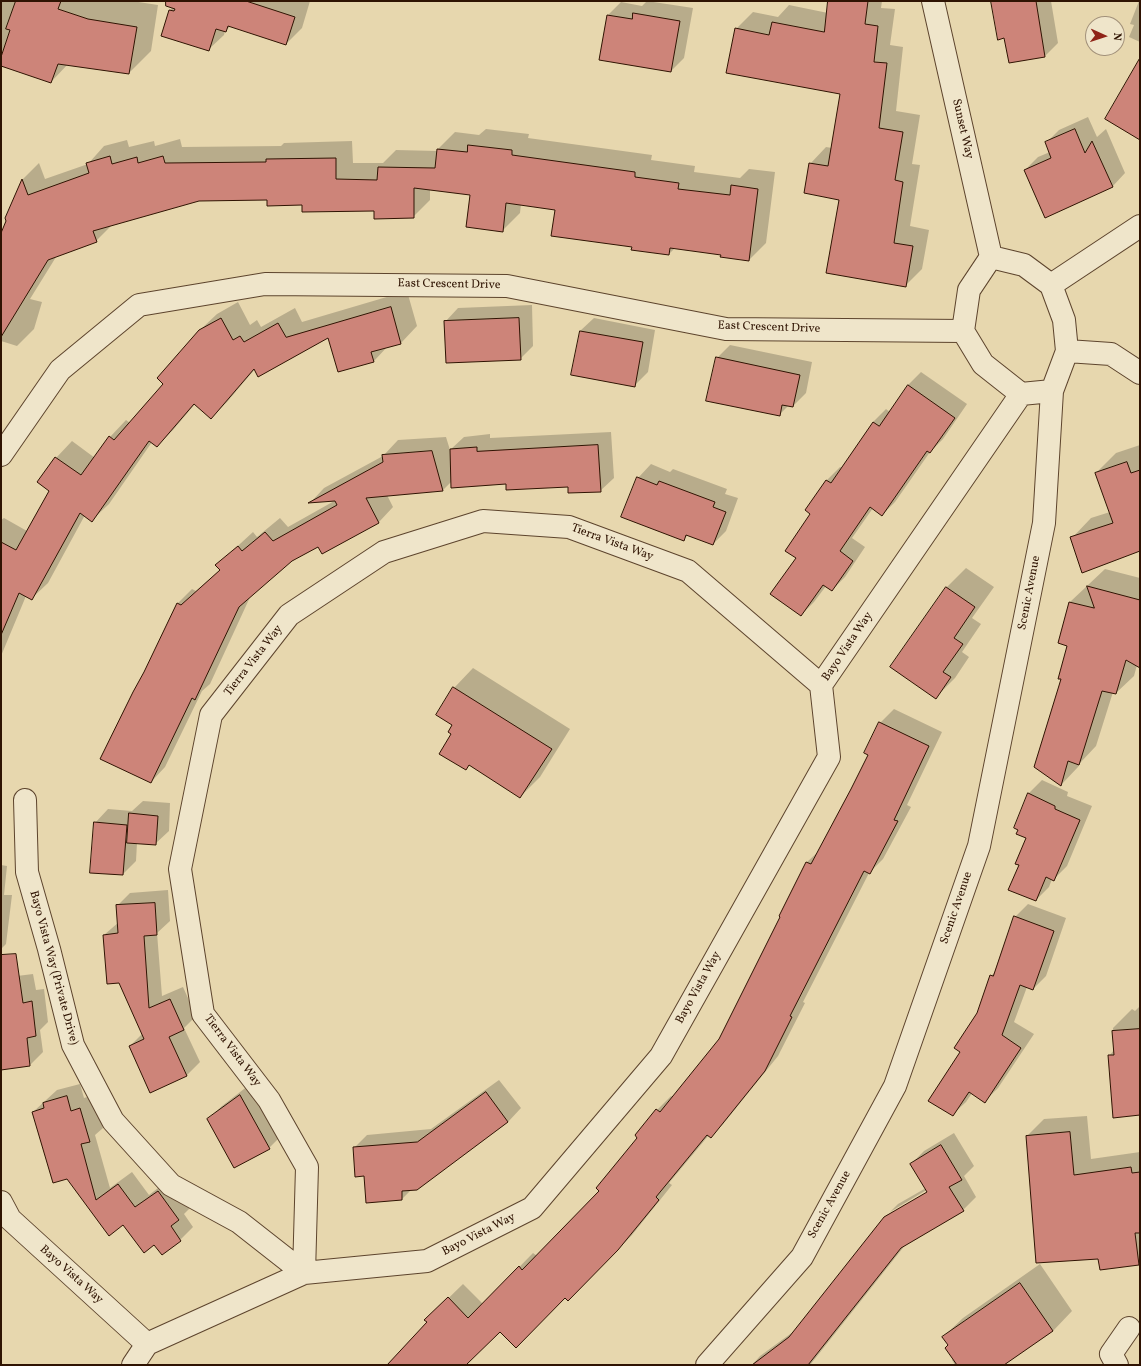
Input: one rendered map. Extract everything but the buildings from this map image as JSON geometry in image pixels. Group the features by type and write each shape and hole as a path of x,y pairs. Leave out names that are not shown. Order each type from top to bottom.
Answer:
{"street":[{"name":"Sunset Way","path":"933,1 990,257"},
{"path":"1051,285 1140,226"},
{"path":"990,257 1024,265 1051,285 1064,320 1067,351 1052,391 1021,394 983,364 963,330 969,290 990,257"},
{"name":"East Crescent Drive","path":"1,455 60,370 139,305 265,284 507,286 726,329 963,330"},
{"path":"1067,351 1111,354 1140,373"},
{"name":"Scenic Avenue","path":"707,1365 802,1257 895,1086 979,846 1044,523 1052,391"},
{"name":"Bayo Vista Way","path":"1,1202 10,1219 147,1344 304,1273 427,1261 532,1208 661,1056 829,757 821,685 1021,394"},
{"name":"Tierra Vista Way","path":"304,1273 307,1167 269,1100 203,1014 180,869 211,715 289,615 384,552 483,521 569,527 688,571 821,685"},
{"name":"Bayo Vista Way (Private Drive)","path":"25,800 27,872 49,949 73,1045 113,1121 171,1185 239,1222 304,1273"},
{"path":"1117,1365 1111,1354 1129,1328"},
{"path":"132,1365 147,1344"}]}
